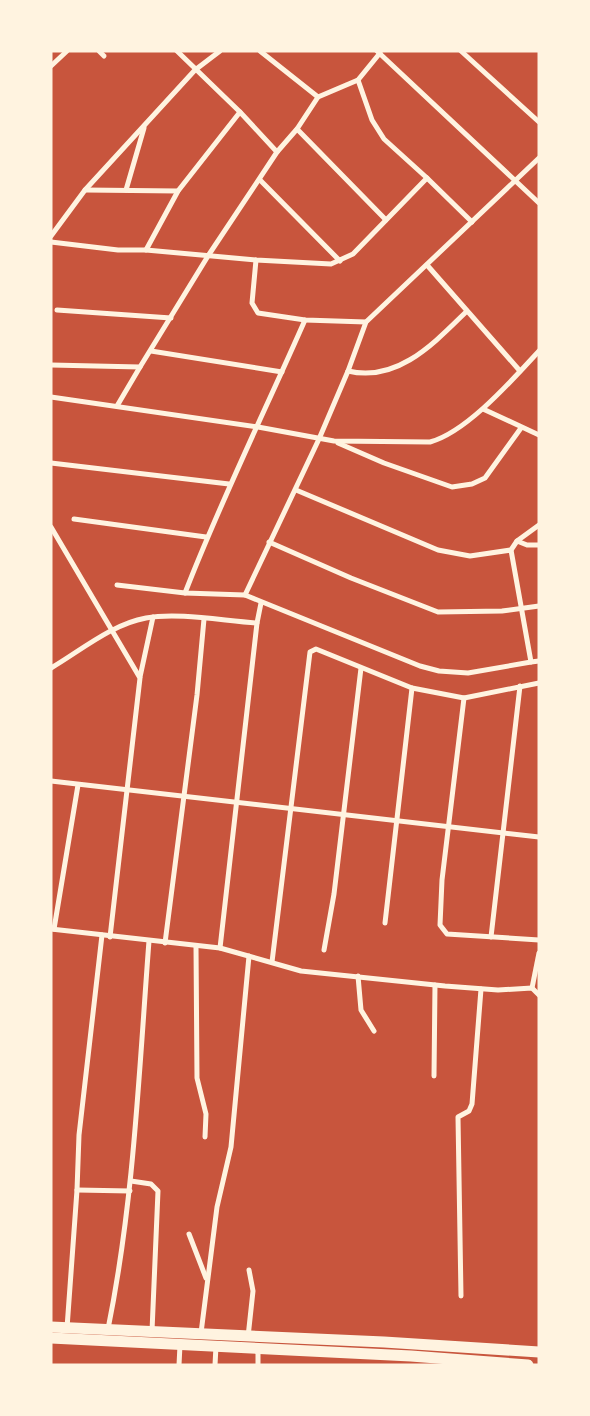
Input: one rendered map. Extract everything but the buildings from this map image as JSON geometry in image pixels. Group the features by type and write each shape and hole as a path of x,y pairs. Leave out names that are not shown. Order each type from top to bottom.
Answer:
{"highway":[{"path":"51,1327 108,1329 146,1335 180,1344 258,1348 391,1360 411,1350"},
{"path":"51,1338 201,1333 424,1351 528,1365"},
{"path":"424,1351 539,1352"}],"street":[{"path":"51,66 67,51"},
{"path":"99,51 104,56"},
{"path":"177,51 240,112 277,152"},
{"path":"51,236 85,190 195,70 220,51"},
{"path":"260,51 318,98"},
{"path":"461,51 539,122"},
{"path":"117,406 208,256 277,152 297,129 318,98 358,80 379,52 539,203"},
{"path":"358,80 377,130 389,146 427,178 472,222"},
{"path":"146,250 178,191 240,112"},
{"path":"126,190 144,126"},
{"path":"297,129 386,220"},
{"path":"245,595 319,439 348,371 366,322 516,182 539,158"},
{"path":"51,242 118,250 146,250 256,260 331,264 353,254 427,178"},
{"path":"260,180 340,261"},
{"path":"85,190 178,191"},
{"path":"256,260 252,303 254,310 264,316 305,320 366,322"},
{"path":"427,265 520,371"},
{"path":"56,310 171,318"},
{"path":"348,371 357,373 380,371 409,361 430,347 467,311"},
{"path":"185,592 229,484 258,427 305,320"},
{"path":"151,351 282,372"},
{"path":"51,397 258,427 334,441 430,442 439,439 483,409 539,351"},
{"path":"51,365 140,367"},
{"path":"483,409 539,435"},
{"path":"334,441 384,463 452,487 472,484 485,478 521,428"},
{"path":"51,463 229,484"},
{"path":"296,490 438,550 470,556 510,550"},
{"path":"74,519 206,537"},
{"path":"531,662 510,550 516,541 539,525"},
{"path":"51,527 140,678"},
{"path":"516,541 527,545 539,544"},
{"path":"269,542 350,578 432,610 461,613 521,610 539,606"},
{"path":"118,585 185,592 245,595 261,606 439,672 468,673 539,661"},
{"path":"220,948 261,606"},
{"path":"110,937 140,678 153,617"},
{"path":"51,668 113,630 153,617 194,617 258,621"},
{"path":"165,943 204,619"},
{"path":"272,962 289,808 310,652 316,649 412,688 464,698 539,683"},
{"path":"324,950 344,814 361,668"},
{"path":"491,937 520,686"},
{"path":"385,923 412,688"},
{"path":"464,698 440,925 447,934 539,940"},
{"path":"51,781 539,837"},
{"path":"78,785 53,929 149,942 220,948 304,971 481,989 532,988 539,995"},
{"path":"67,1328 78,1190 79,1135 102,935"},
{"path":"108,1329 121,1266 130,1191 149,942"},
{"path":"196,946 197,1078 206,1114 205,1138"},
{"path":"532,988 539,953"},
{"path":"201,1333 216,1207 231,1147 249,956"},
{"path":"358,976 361,1010 374,1032"},
{"path":"434,1076 435,984"},
{"path":"461,1296 458,1117 469,1111 472,1104 481,989"},
{"path":"131,1181 152,1184 158,1191 146,1335"},
{"path":"78,1190 130,1191"},
{"path":"189,1234 207,1279"},
{"path":"248,1337 253,1290 249,1270"},
{"path":"179,1365 180,1344"},
{"path":"215,1365 216,1346"},
{"path":"258,1348 258,1365"}]}
